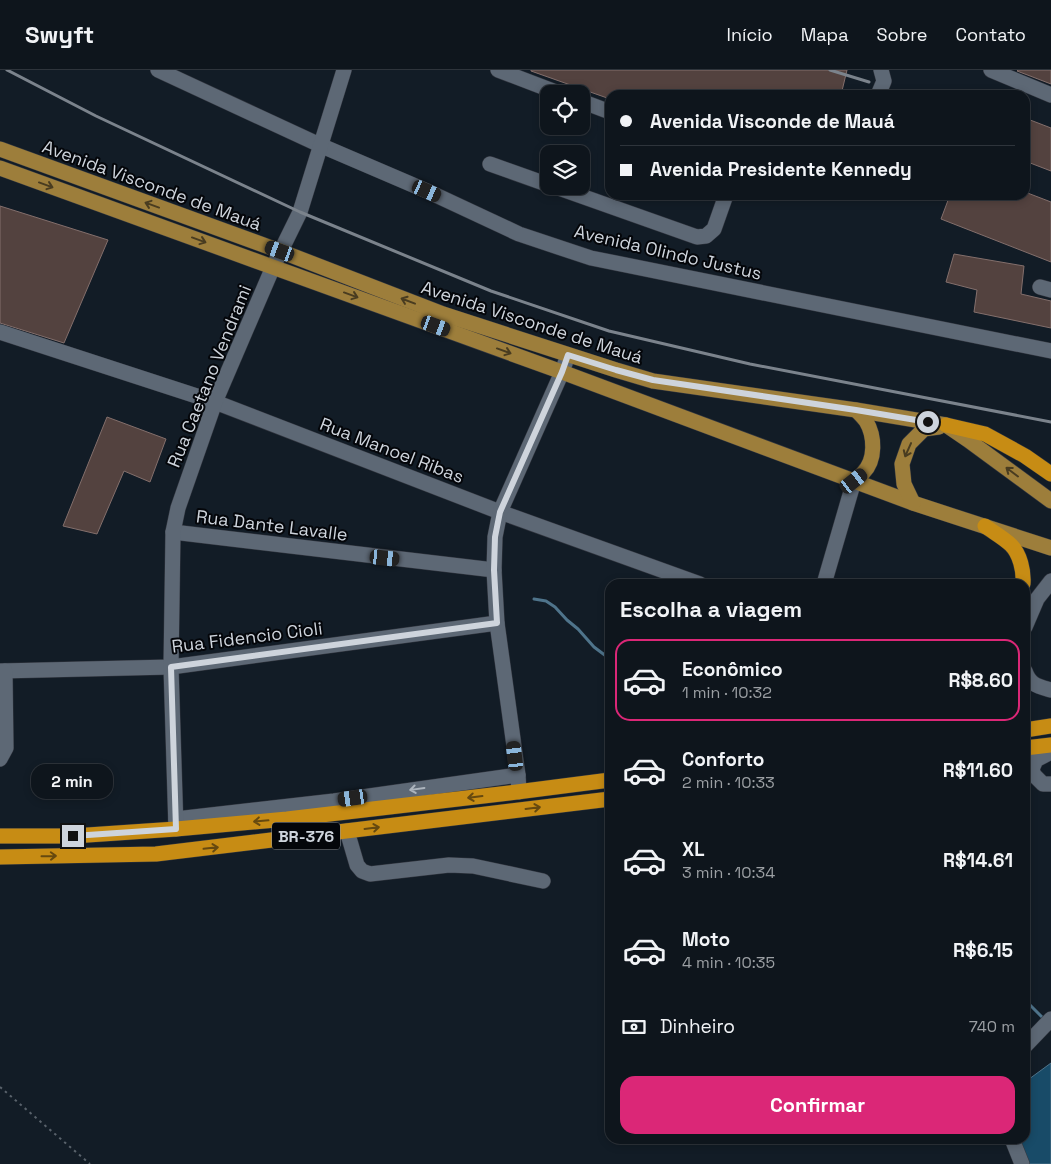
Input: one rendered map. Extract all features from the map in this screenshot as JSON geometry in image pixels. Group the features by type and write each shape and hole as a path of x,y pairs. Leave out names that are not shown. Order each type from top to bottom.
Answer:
{"highway":[{"path":"946,426 985,434 1025,456 1051,474"},
{"path":"985,526 1012,545 1017,554 1022,579"},
{"path":"1030,729 1051,726"},
{"path":"1030,748 1051,746"},
{"name":"BR-376","path":"0,836 73,836 176,824 287,819 519,792 605,780"},
{"name":"BR-376","path":"0,857 156,854 605,800"}],"main road":[{"name":"Avenida Visconde de Mauá","path":"0,149 280,251 443,314 616,370 653,380 856,410 946,426 1051,501"},
{"name":"Avenida Visconde de Mauá","path":"0,168 562,372 913,503 1051,548"},
{"path":"854,481 864,473 870,463 873,448 872,434 865,420 856,410"},
{"path":"913,503 904,484 902,464 909,444 924,429 946,426"}],"street":[{"name":"Avenida Olindo Justus","path":"158,70 519,234 591,258 1051,352"},
{"name":"Rua Caetano Vendrami","path":"176,824 171,667 173,532 178,508 215,402 280,251 300,212 344,70"},
{"path":"498,70 540,86"},
{"path":"880,90 884,81 881,70"},
{"path":"991,70 1051,95"},
{"path":"590,104 605,110"},
{"path":"490,164 540,182"},
{"path":"579,195 697,237 706,236 714,229 724,200"},
{"name":"Rua Manoel Ribas","path":"0,332 215,402 500,512 686,579"},
{"path":"519,792 497,623 494,570 495,537 500,512 568,355"},
{"path":"825,579 854,481"},
{"name":"Rua Dante Lavalle","path":"173,532 494,570"},
{"path":"1030,615 1037,599 1051,581"},
{"name":"Rua Fidencio Cioli","path":"2,671 171,667 497,623"},
{"path":"0,759 6,748 2,671"},
{"path":"1030,681 1051,690"},
{"path":"1051,752 1036,760 1032,769 1034,776 1042,784 1051,784"},
{"path":"176,824 518,776"},
{"path":"347,831 357,865 362,872 370,874 449,866 473,866 543,881"},
{"path":"1030,1041 1051,1019"},
{"path":"1014,1144 1022,1164"}],"path":[{"path":"0,1087 90,1164"}],"water":[{"path":"1051,1063 1051,1164 1024,1164 1015,1144 1030,1144 1030,1078"}],"building":[{"path":"531,70 847,70 842,90 605,90 605,97 590,92 590,85 570,85"},
{"path":"1051,70 1051,84 1017,71"},
{"path":"1030,120 1051,128 1051,171 1030,163"},
{"path":"1030,194 1051,202 1051,262 941,219 948,200 1030,200"},
{"path":"0,206 108,240 64,343 0,323"},
{"path":"954,254 1024,266 1021,294 1051,301 1051,328 974,312 977,290 946,282"},
{"path":"107,417 166,439 150,482 124,471 97,534 63,526"}],"waterway":[{"path":"534,599 546,601 555,607 594,647 605,655"},
{"path":"1030,1005 1042,1017"}],"railway":[{"path":"7,70 96,116 300,212 491,291 609,331 750,364 1051,422"},
{"path":"830,70 869,82"}],"route":[{"path":"73,836 176,829 171,667 497,623 494,570 495,537 500,512 568,355 653,380 928,422"}]}
